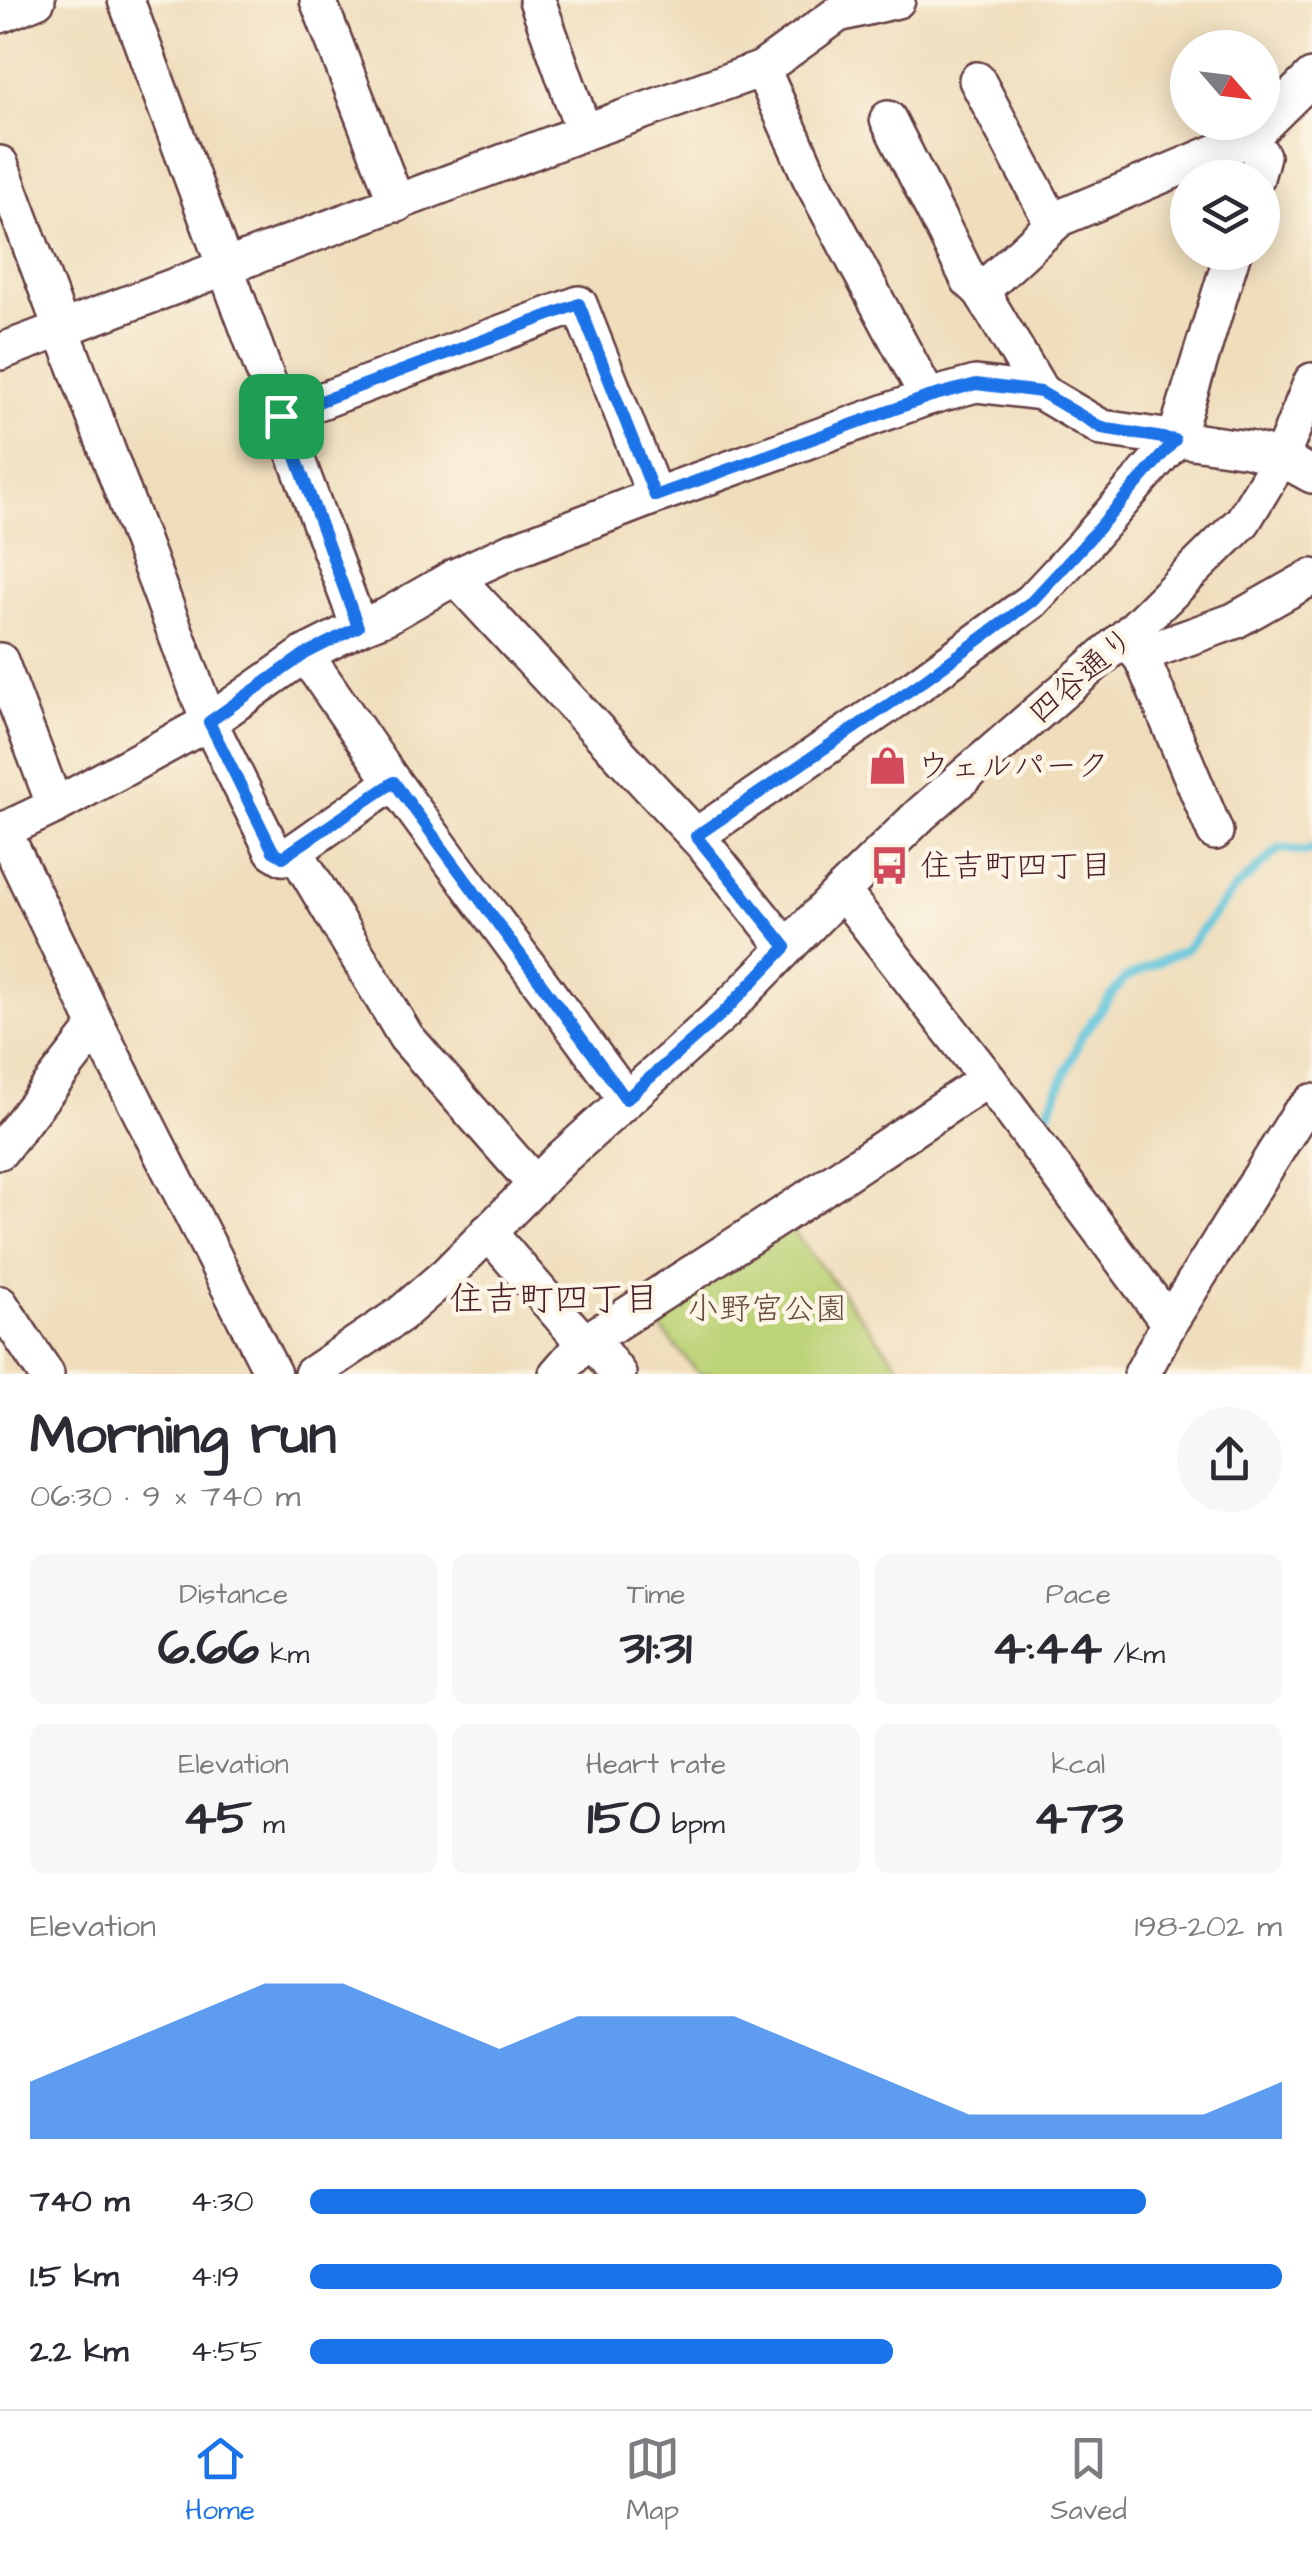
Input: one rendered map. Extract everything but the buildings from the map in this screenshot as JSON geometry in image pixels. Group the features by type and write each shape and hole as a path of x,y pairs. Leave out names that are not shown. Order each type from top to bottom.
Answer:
{"street":[{"path":"0,15 37,0"},
{"path":"126,0 358,627"},
{"path":"318,0 397,204"},
{"path":"537,0 584,132"},
{"path":"0,352 762,68 838,14 892,1"},
{"path":"762,68 811,179 928,397"},
{"path":"1280,108 1312,77"},
{"path":"978,80 1053,224"},
{"path":"888,119 968,280 981,291 1041,392"},
{"path":"981,291 1060,218 1245,140"},
{"path":"0,164 209,722 273,851 283,857 295,851 394,782"},
{"path":"696,836 916,686 1032,601 1175,440 1228,270"},
{"path":"281,416 579,304 655,496"},
{"name":"四谷通り","path":"312,1374 401,1314 447,1274 536,1184 724,1012 921,814 1135,643 1243,521 1280,458 1312,381"},
{"path":"273,1374 2,831 56,806 209,722 305,654 388,616 508,552 928,397 976,384 1041,392 1102,428 1248,449 1280,458 1312,475"},
{"path":"455,577 696,836 786,947"},
{"path":"1215,832 1135,643 1234,621 1312,577"},
{"path":"305,654 626,1099"},
{"path":"0,662 56,806"},
{"path":"295,851 406,1037 536,1184"},
{"path":"842,890 1169,1323"},
{"path":"0,1151 97,1026"},
{"path":"557,1374 587,1341 988,1079"},
{"path":"1142,1374 1169,1323 1298,1116 1312,1102"},
{"path":"488,1232 618,1374"},
{"path":"0,1304 46,1374"}],"green space":[{"name":"小野宮公園","path":"781,1216 906,1374 699,1374 647,1312"}],"waterway":[{"path":"1045,1120 1082,1035 1124,979 1186,949 1233,891 1280,848 1306,852 1312,848"}],"place":[{"name":"ウェルパーク","path":"887,765"},
{"name":"住吉町四丁目","path":"890,865"}],"district":[{"name":"住吉町四丁目","path":"554,1298"}],"route":[{"path":"579,304 655,496 928,397 976,384 1041,392 1102,428 1175,440 1032,601 916,686 696,836 786,947 724,1012 626,1099 394,782 295,851 283,857 273,851 209,722 305,654 358,627 281,416 579,304"}]}
